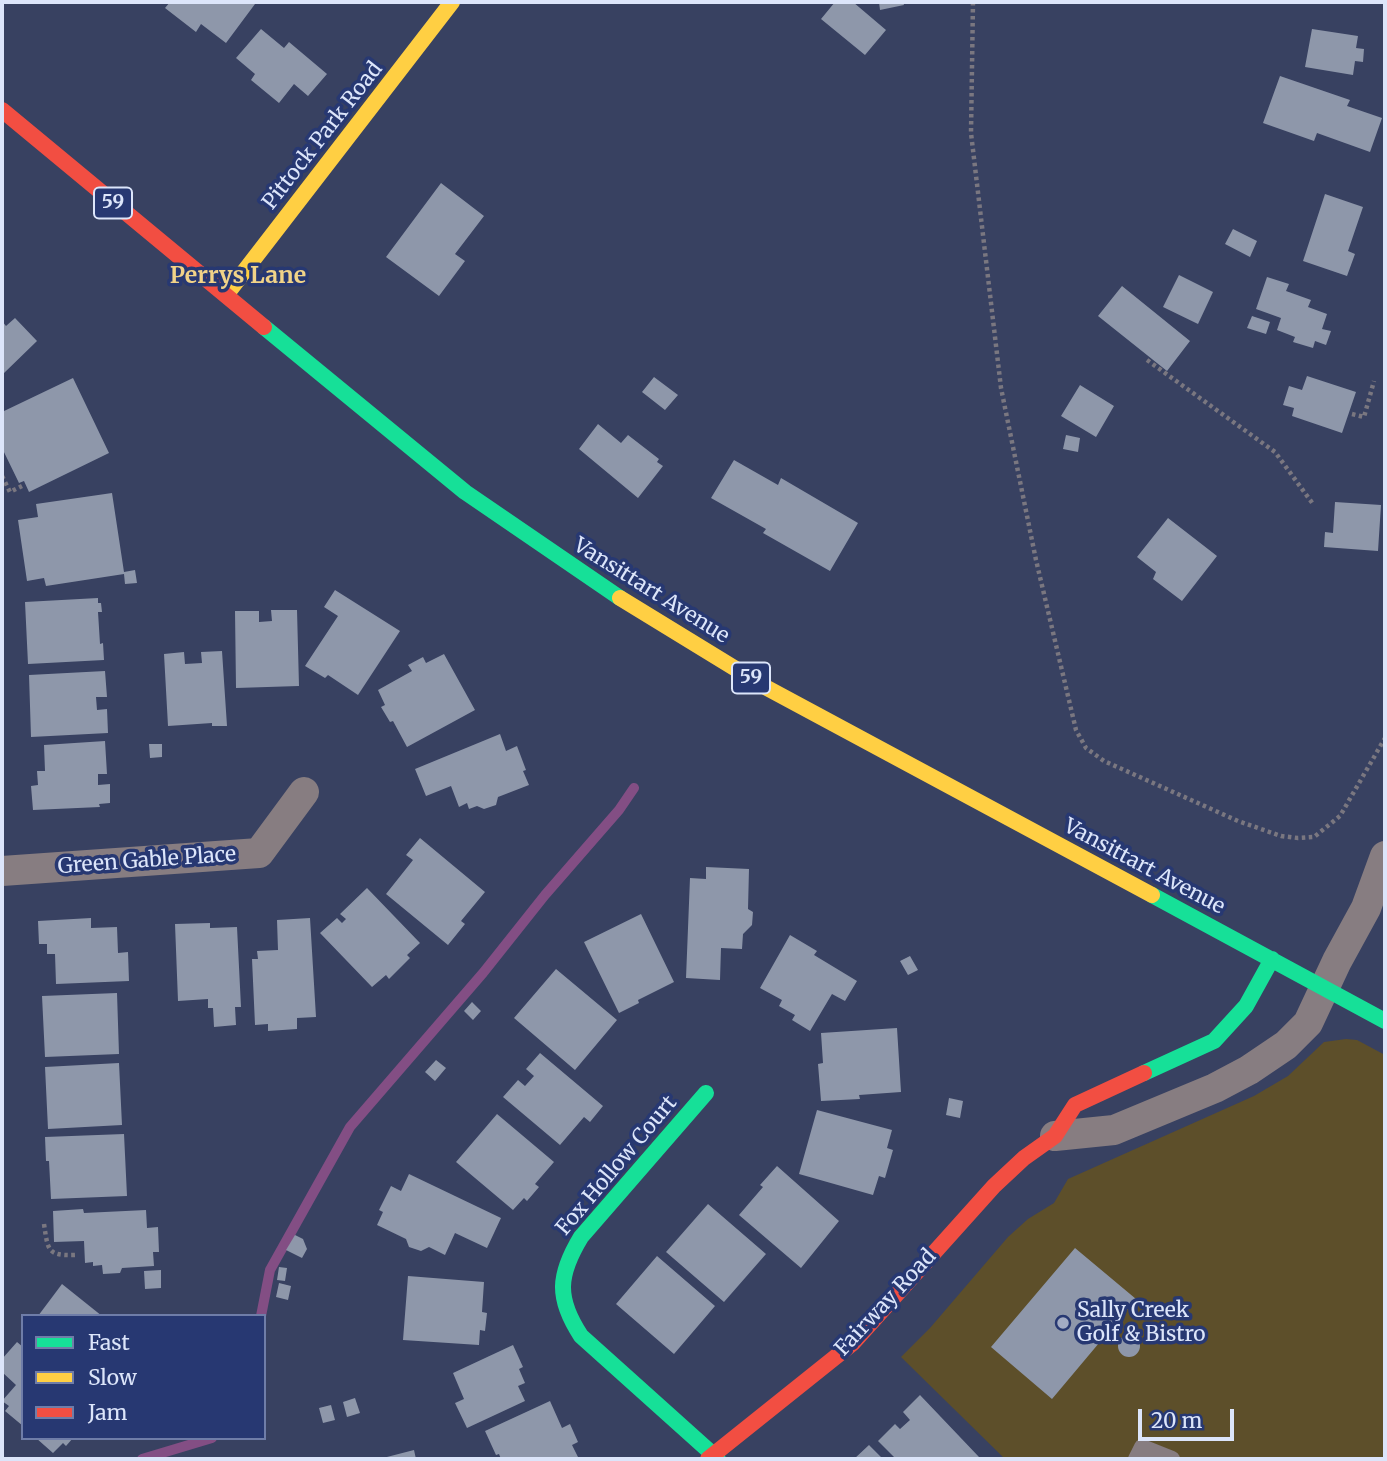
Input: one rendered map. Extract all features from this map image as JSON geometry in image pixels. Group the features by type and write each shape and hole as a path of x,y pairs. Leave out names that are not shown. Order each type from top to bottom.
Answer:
{"main road":[{"name":"Pittock Park Road","path":"226,295 390,86 452,2"},
{"name":"Vansittart Avenue","path":"2,110 464,492 650,617 767,688 1385,1021"},
{"name":"Fairway Road","path":"713,1458 853,1343 994,1186 1024,1158 1055,1136 1075,1105 1213,1041 1246,1006 1272,959"},
{"name":"Fox Hollow Court","path":"706,1093 581,1237 567,1258 561,1284 570,1322 580,1336 713,1458"}],"street":[{"name":"Green Gable Place","path":"2,871 259,853 304,792"},
{"name":"Fairway Road","path":"1055,1136 1114,1130 1215,1088 1249,1070 1286,1045 1308,1023 1366,908 1385,856"}],"lane":[{"path":"1136,1459 1142,1447 1172,1459"}],"path":[{"path":"973,2 971,133 1002,388 1036,560 1076,730 1086,748 1104,761 1238,821 1282,836 1298,838 1314,837 1340,816 1385,738"},
{"path":"1147,360 1275,452 1314,504"},
{"path":"1352,414 1364,417 1374,381"},
{"path":"2,476 10,492 22,486"},
{"path":"44,1224 51,1252 58,1256 75,1255"}],"shaded area":[{"path":"1357,1040 1385,1055 1385,1459 1005,1459 901,1357 930,1328 1008,1237 1028,1219 1054,1203 1068,1179 1254,1096 1288,1076 1324,1042"}],"building":[{"path":"170,2 255,4 226,43 201,24 196,32 165,8"},
{"path":"835,2 853,2 886,30 865,55 821,19"},
{"path":"879,2 903,2 904,5 880,10"},
{"path":"261,29 284,48 289,42 327,74 308,96 294,84 279,103 251,80 255,74 236,58"},
{"path":"1312,29 1358,36 1356,48 1364,49 1363,62 1355,61 1353,75 1305,67"},
{"path":"1280,76 1350,100 1347,106 1382,118 1370,152 1317,133 1314,141 1263,123"},
{"path":"441,183 484,216 455,254 465,261 439,296 386,257"},
{"path":"1325,194 1363,207 1348,251 1355,254 1347,276 1303,261"},
{"path":"1233,229 1257,241 1250,257 1225,244"},
{"path":"1179,275 1213,292 1198,324 1163,307"},
{"path":"1267,277 1289,284 1286,291 1311,300 1308,307 1327,314 1322,329 1331,331 1326,345 1315,341 1313,348 1293,342 1295,337 1277,330 1281,318 1256,309"},
{"path":"1122,286 1190,341 1167,371 1098,316"},
{"path":"1252,316 1270,322 1266,334 1247,328"},
{"path":"15,318 37,341 2,375 2,321 6,326"},
{"path":"1307,376 1356,392 1342,433 1292,416 1294,408 1283,405 1289,386 1302,390"},
{"path":"654,377 678,395 665,410 642,392"},
{"path":"73,378 109,453 29,492 24,481 19,483 2,448 2,412"},
{"path":"1080,385 1114,406 1096,437 1061,416"},
{"path":"598,424 621,443 628,435 659,459 657,462 663,466 638,498 579,449"},
{"path":"1066,435 1080,438 1078,452 1063,449"},
{"path":"734,460 778,485 781,478 858,523 830,571 763,533 766,529 711,498"},
{"path":"112,493 124,572 135,570 137,583 125,584 124,574 46,586 44,578 27,581 18,520 38,517 36,504"},
{"path":"1335,502 1381,505 1378,551 1324,547 1325,532 1333,533"},
{"path":"1168,518 1217,556 1182,601 1153,579 1156,572 1137,557"},
{"path":"335,590 400,631 358,695 328,675 325,678 305,666 338,616 324,607"},
{"path":"98,598 102,612 98,612 104,660 28,664 25,602"},
{"path":"271,610 297,610 299,686 236,688 235,611 259,611 259,622 272,621"},
{"path":"222,651 227,726 212,726 212,723 168,726 164,654 184,652 185,664 202,663 201,652"},
{"path":"444,654 475,710 407,747 393,721 390,722 381,707 385,705 378,690 412,671 408,665 423,657 426,663"},
{"path":"105,671 107,697 96,697 97,710 107,709 108,733 31,737 29,675"},
{"path":"500,734 506,751 517,746 529,785 498,797 496,805 484,809 477,806 469,809 467,803 459,807 451,786 426,796 415,769"},
{"path":"105,741 107,774 98,774 98,785 110,784 110,803 99,804 100,807 33,810 31,786 38,785 37,771 45,771 44,745"},
{"path":"149,744 162,744 162,757 150,758"},
{"path":"420,838 485,892 461,921 465,924 448,945 386,894 413,860 406,855"},
{"path":"706,867 749,869 748,909 753,912 752,925 743,934 742,949 721,948 720,980 686,978 690,878 706,879"},
{"path":"367,888 420,943 407,955 410,958 389,979 386,975 372,987 320,933 337,918 342,923 346,919 340,914"},
{"path":"641,914 674,982 619,1013 584,942"},
{"path":"91,918 91,928 117,927 118,953 128,952 129,981 56,984 55,954 47,954 47,944 39,944 38,921"},
{"path":"310,918 316,1017 297,1018 297,1029 268,1031 268,1024 255,1025 252,959 258,959 257,951 278,950 277,920"},
{"path":"210,923 210,928 237,927 241,1007 235,1007 236,1025 214,1027 213,1008 208,1008 208,999 178,1001 175,924"},
{"path":"790,935 817,951 814,955 857,981 845,1001 832,994 810,1031 792,1020 795,1015 779,1006 782,1000 760,988"},
{"path":"910,956 918,970 908,975 900,961"},
{"path":"556,969 617,1020 575,1070 514,1018"},
{"path":"117,993 119,1054 45,1057 42,996"},
{"path":"472,1002 481,1011 473,1020 464,1011"},
{"path":"897,1028 901,1092 859,1095 860,1099 821,1101 818,1064 823,1063 821,1033"},
{"path":"540,1053 603,1106 590,1122 584,1117 560,1145 503,1097 518,1080 525,1086 534,1076 526,1069"},
{"path":"436,1060 446,1068 435,1081 425,1072"},
{"path":"119,1063 122,1125 48,1129 45,1067"},
{"path":"949,1098 963,1101 960,1118 946,1115"},
{"path":"817,1110 892,1130 887,1148 893,1150 885,1178 879,1176 873,1195 799,1174"},
{"path":"497,1114 554,1162 535,1184 539,1187 527,1201 524,1198 513,1210 456,1162"},
{"path":"124,1134 127,1196 51,1199 45,1137"},
{"path":"777,1166 839,1221 801,1268 739,1215"},
{"path":"409,1174 501,1218 487,1248 455,1233 445,1255 429,1247 421,1251 409,1247 406,1239 377,1225 383,1212 379,1210 391,1186 401,1191"},
{"path":"708,1204 766,1254 724,1302 666,1252"},
{"path":"83,1209 84,1213 146,1210 147,1228 158,1227 159,1252 153,1252 154,1266 122,1268 120,1273 103,1274 102,1265 85,1263 84,1241 54,1242 53,1211"},
{"path":"295,1235 303,1239 307,1249 302,1258 286,1250"},
{"name":"Sally Creek Golf & Bistro","path":"1075,1248 1136,1299 1052,1399 991,1347"},
{"path":"657,1256 715,1306 674,1354 616,1304"},
{"path":"279,1267 287,1268 285,1281 277,1280"},
{"path":"161,1270 161,1288 145,1289 144,1271"},
{"path":"408,1276 484,1282 482,1312 487,1313 485,1331 480,1330 479,1345 403,1340"},
{"path":"279,1283 291,1286 288,1300 276,1297"},
{"path":"62,1284 100,1314 40,1314"},
{"path":"1129,1335 1137,1338 1140,1346 1137,1354 1129,1357 1121,1354 1118,1346 1121,1338"},
{"path":"17,1342 21,1345 21,1424 5,1411 9,1406 2,1401 16,1385 2,1372 2,1359"},
{"path":"513,1345 523,1367 519,1369 525,1383 518,1386 525,1401 467,1428 455,1403 464,1399 453,1373"},
{"path":"920,1395 979,1457 977,1459 896,1459 878,1441 895,1424 900,1429 910,1420 903,1412"},
{"path":"355,1398 360,1413 347,1417 343,1402"},
{"path":"550,1401 562,1428 570,1424 578,1442 572,1445 579,1459 501,1459 499,1454 496,1455 485,1431"},
{"path":"331,1405 335,1420 323,1423 319,1408"},
{"path":"38,1440 71,1440 66,1446 63,1443 53,1453"},
{"path":"869,1445 883,1459 854,1459"},
{"path":"414,1450 416,1459 383,1459 383,1458"}],"waterway":[{"path":"261,1314 270,1270 350,1127 483,973 545,895 619,810 634,788"},
{"path":"142,1459 205,1440"}],"traffic: fast":[{"path":"264,327 465,492 620,598"},
{"path":"1152,895 1385,1021"},
{"path":"1144,1073 1214,1041 1246,1006 1272,959"},
{"path":"706,1093 581,1237 568,1263 563,1286 567,1310 581,1336 718,1459"}],"traffic: slow":[{"path":"226,295 452,2"},
{"path":"620,598 767,688 1152,895"}],"traffic: jam":[{"path":"2,110 264,327"},
{"path":"708,1459 853,1343 994,1186 1024,1158 1055,1136 1075,1105 1144,1073"}],"place":[{"name":"Sally Creek Golf & Bistro","path":"1063,1323"}],"district":[{"name":"Perrys Lane","path":"238,276"}]}
